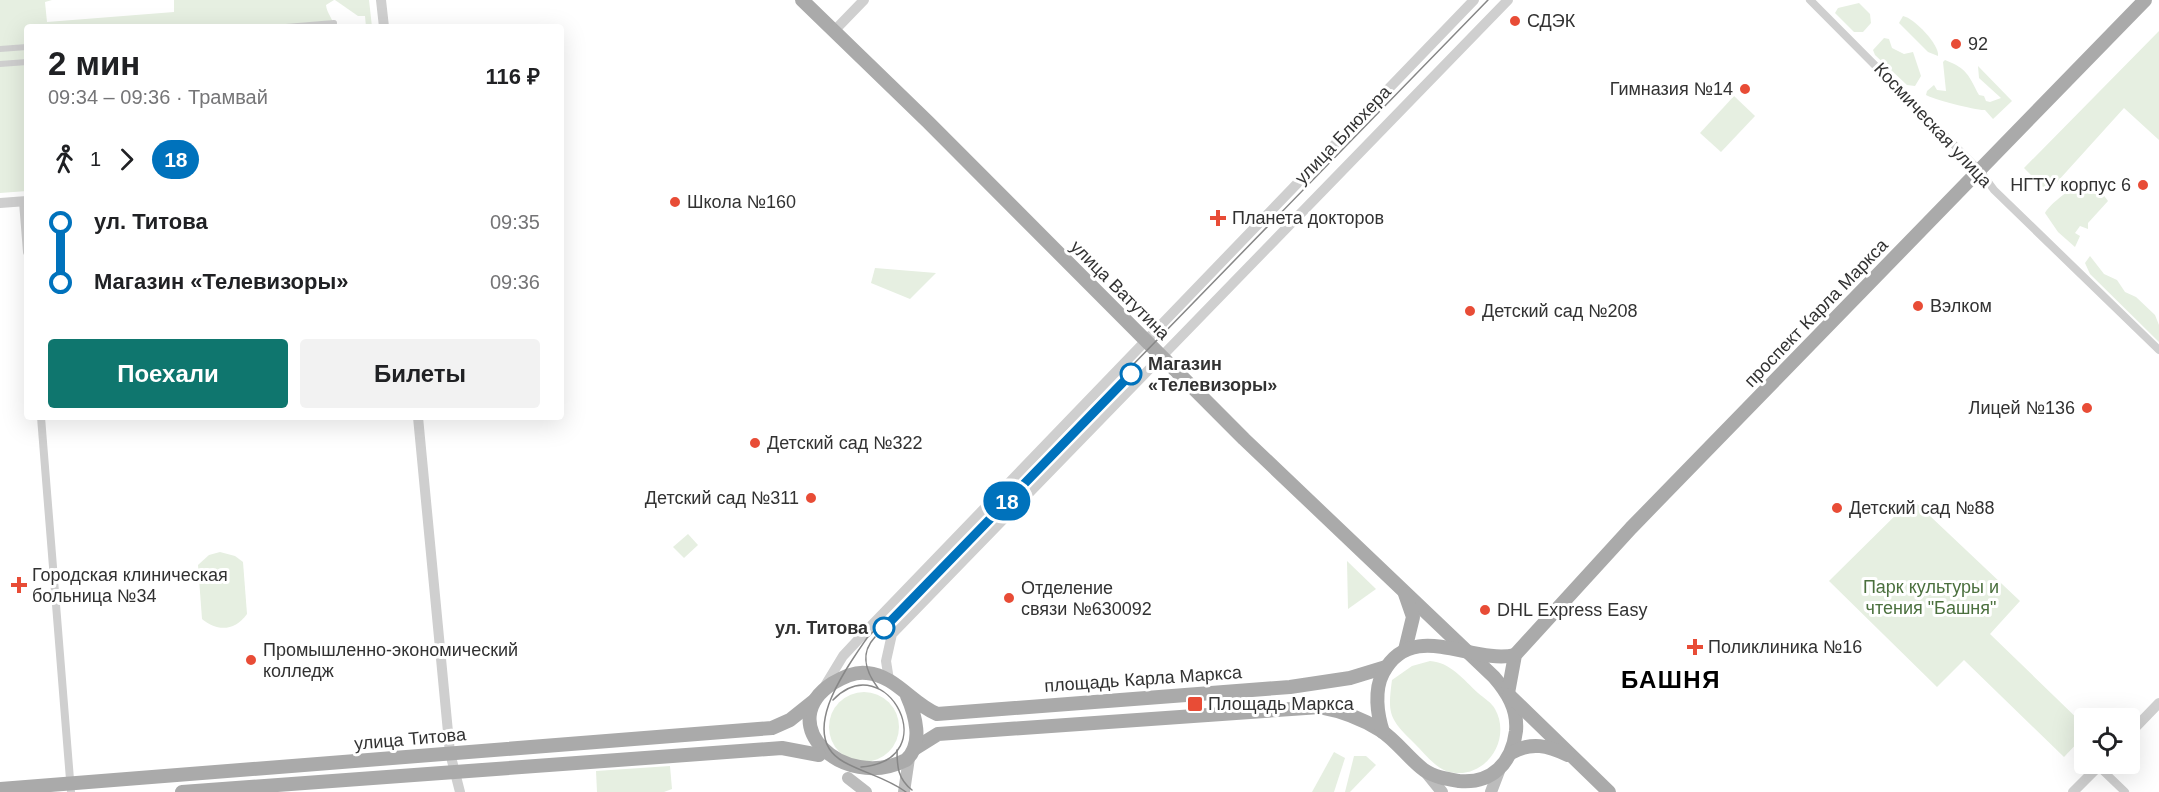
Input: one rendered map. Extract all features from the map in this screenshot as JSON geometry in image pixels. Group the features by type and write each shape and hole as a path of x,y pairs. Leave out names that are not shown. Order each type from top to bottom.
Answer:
{"main road":[{"name":"улица Ватутина","path":"802,0 1145,341 1468,652"},
{"name":"проспект Карла Маркса","path":"1515,655 1631,528 2145,0"},
{"path":"1400,585 1413,617 1405,650 1436,645 1501,658 1515,655 1508,693 1516,726 1511,753 1499,771 1491,792"},
{"name":"площадь Карла Маркса","path":"818,696 841,678 854,673 866,672 889,680 922,708 937,714 1290,687 1350,678 1386,667 1405,650"},
{"path":"1468,652 1609,792"},
{"path":"1383,732 1377,707 1380,678 1386,667"},
{"path":"818,696 812,710 810,732 819,755 866,792"},
{"name":"улица Титова","path":"0,789 71,788 450,753 772,728 789,720 818,696"},
{"path":"904,792 912,754 915,716 907,696"},
{"path":"848,778 880,777 939,734 1311,707 1344,712 1383,732 1425,771 1442,792"},
{"path":"1511,753 1530,745 1541,745 1575,759"},
{"name":"улица Титова","path":"183,792 782,748 819,755"},
{"path":"1425,771 1444,779 1474,781 1499,771"}],"street":[{"path":"381,0 384,24"},
{"path":"834,31 864,0"},
{"name":"улица Блюхера","path":"818,696 843,656 1474,0"},
{"name":"улица Блюхера","path":"889,680 885,662 892,634 1508,0"},
{"name":"Космическая улица","path":"1810,0 1980,171 1994,190 2159,350"},
{"path":"322,24 334,23"},
{"path":"0,49 24,47"},
{"path":"0,64 24,62"},
{"path":"0,204 24,201"},
{"path":"41,420 71,788"},
{"path":"418,420 450,753 460,792"},
{"path":"2140,723 2159,703"},
{"path":"2073,792 2090,774"},
{"path":"2108,774 2125,792"}],"green space":[{"path":"0,0 52,0 45,2 47,22 174,12 174,0 334,0 326,5 333,24 24,24 24,191 0,193"},
{"path":"335,0 369,0 372,24 366,24 365,16 358,16"},
{"path":"1859,3 1870,14 1871,23 1863,32 1854,32 1835,13 1838,8"},
{"path":"1903,16 1925,33 1935,45 1938,56 1928,52 1899,23"},
{"path":"2159,31 2159,140 2124,108 2048,192 2024,168"},
{"path":"1884,38 1889,39 1892,48 1904,54 1913,52 1921,76 1915,86 1907,85 1875,55 1873,50"},
{"path":"1945,60 1963,70 1979,95 1984,96 1986,101 2001,98 1979,78 1978,66 2012,101 1993,119 1985,110 1926,95 1934,85 1937,90 1946,91 1943,62"},
{"path":"1734,96 1755,116 1721,152 1700,133"},
{"path":"2092,180 2108,201 2088,223 2088,229 2080,226 2075,233 2080,236 2075,247 2058,232 2045,213 2066,193"},
{"path":"2090,256 2104,274 2117,280 2125,292 2136,297 2155,315 2159,325 2159,342 2090,274 2085,263"},
{"path":"875,268 936,273 910,299 871,283"},
{"name":"Парк культуры и чтения \"Башня\"","path":"1912,499 2020,601 1990,634 2074,715 2074,747 2064,757 1964,660 1937,687 1829,581"},
{"path":"688,534 698,545 684,558 673,547"},
{"path":"220,552 235,556 243,562 247,614 237,624 226,628 214,626 202,619 198,565 209,555"},
{"path":"1347,561 1376,589 1348,609"},
{"path":"1430,661 1437,662 1456,672 1490,703 1500,721 1497,746 1483,765 1472,771 1459,773 1446,771 1437,766 1400,729 1392,716 1390,702 1392,680 1412,666"},
{"path":"864,692 883,698 893,708 899,727 893,746 883,756 864,762 845,756 835,746 829,727 835,708 845,698"},
{"path":"1334,752 1345,758 1334,792 1312,792"},
{"path":"1354,756 1366,756 1376,765 1350,792 1345,792"},
{"path":"670,766 672,789 664,792 597,792 596,771"}],"tram line":[{"path":"906,792 844,762 830,750 825,736 825,719 830,701 838,683 867,638 1488,0"},
{"name":"18","path":"884,628 1131,374"},
{"path":"875,637 867,650 866,663 870,676 878,688"},
{"path":"833,700 853,687 872,686 888,695 899,710 904,728 900,746 887,760 861,767"},
{"path":"897,750 899,772 904,782 912,790"}],"place":[{"name":"СДЭК","path":"1515,21"},
{"name":"92","path":"1956,44"},
{"name":"Гимназия №14","path":"1745,89"},
{"name":"НГТУ корпус 6","path":"2143,185"},
{"name":"Школа №160","path":"675,202"},
{"name":"Планета докторов","path":"1218,218"},
{"name":"Вэлком","path":"1918,306"},
{"name":"Детский сад №208","path":"1470,311"},
{"name":"Магазин «Телевизоры»","path":"1131,374"},
{"name":"Лицей №136","path":"2087,408"},
{"name":"Детский сад №322","path":"755,443"},
{"name":"Детский сад №311","path":"811,498"},
{"name":"Детский сад №88","path":"1837,508"},
{"name":"Городская клиническая больница №34","path":"19,585"},
{"name":"Отделение связи №630092","path":"1009,598"},
{"name":"DHL Express Easy","path":"1485,610"},
{"name":"ул. Титова","path":"884,628"},
{"name":"Поликлиника №16","path":"1695,647"},
{"name":"Промышленно-экономический колледж","path":"251,660"},
{"name":"Площадь Маркса","path":"1195,704"}],"district":[{"name":"БАШНЯ","path":"1671,679"}]}
